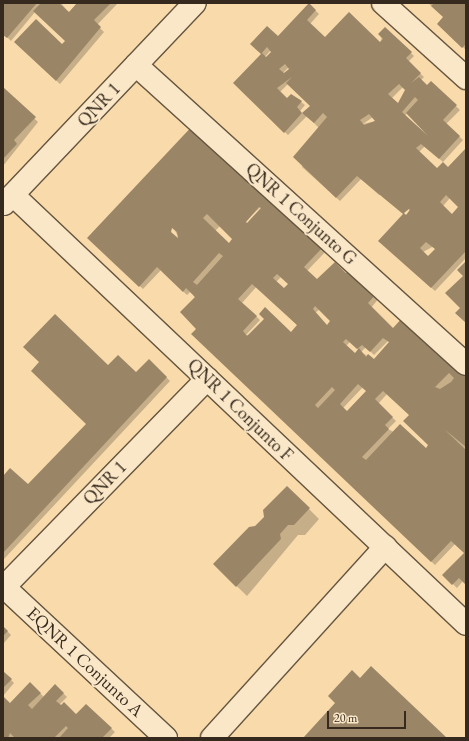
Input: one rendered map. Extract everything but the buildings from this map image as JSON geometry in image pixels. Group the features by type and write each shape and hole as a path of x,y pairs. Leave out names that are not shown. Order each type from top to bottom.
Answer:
{"street":[{"name":"QNR 1","path":"8,200 195,3"},
{"path":"383,3 466,78"},
{"name":"QNR 1 Conjunto G","path":"136,65 466,364"},
{"name":"QNR 1 Conjunto F","path":"8,200 207,378 466,624"},
{"name":"QNR 1","path":"3,586 207,378"},
{"path":"212,738 385,547"},
{"name":"EQNR 1 Conjunto A","path":"3,586 166,738"}]}
